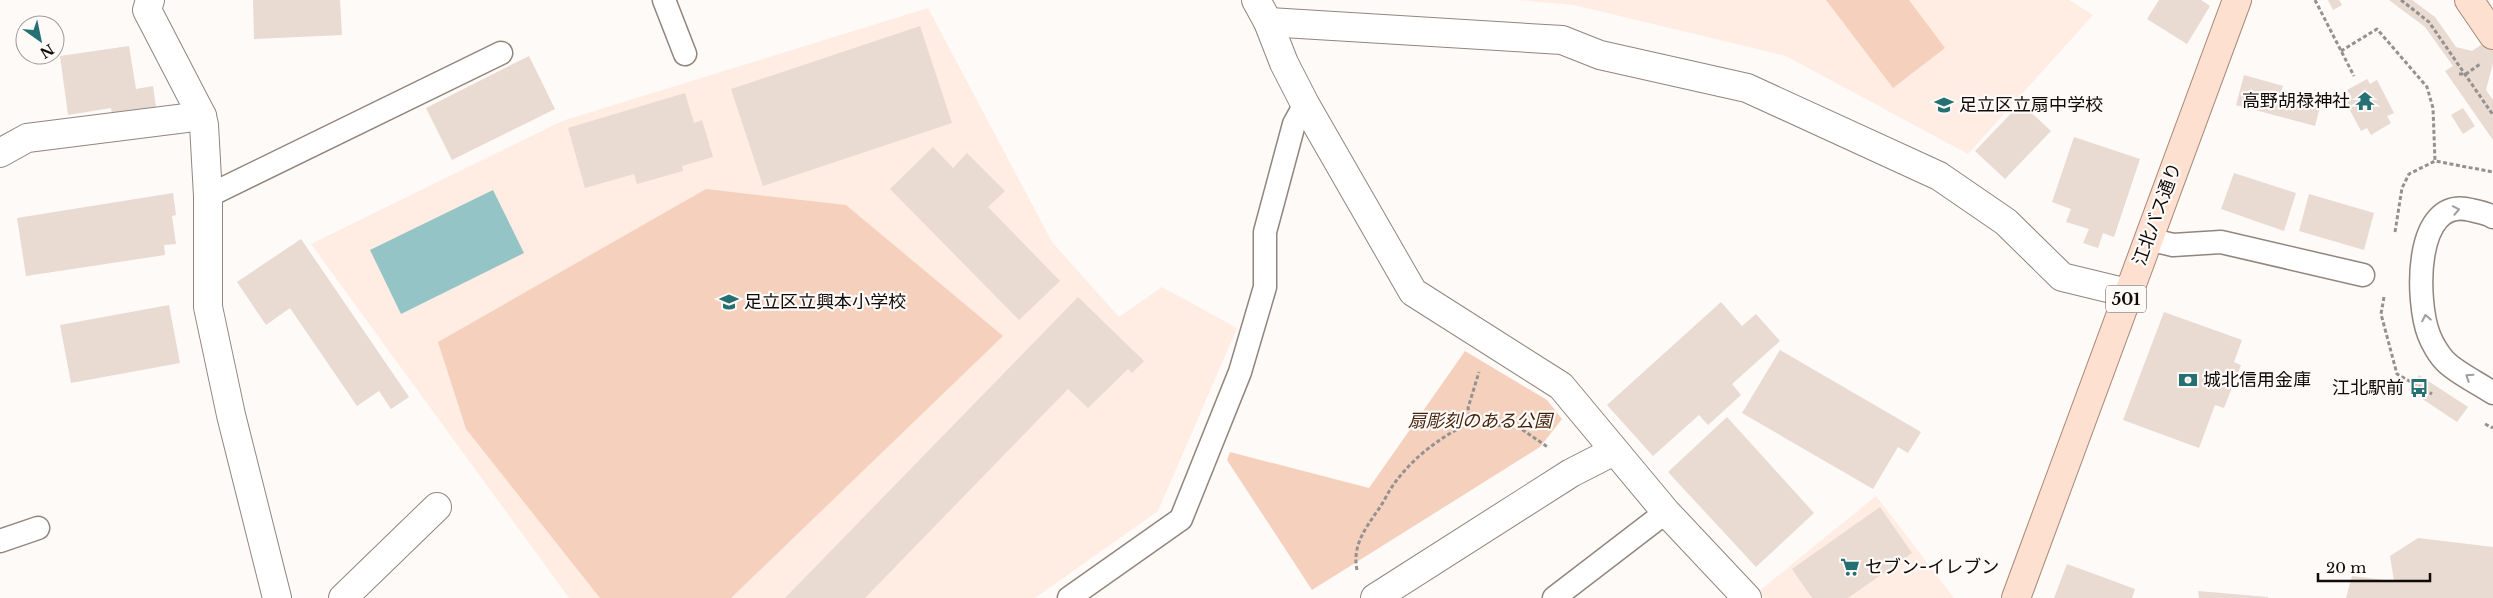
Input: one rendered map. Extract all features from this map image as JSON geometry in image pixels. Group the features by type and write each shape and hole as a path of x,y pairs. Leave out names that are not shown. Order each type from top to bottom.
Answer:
{"main road":[{"name":"江北バス通り","path":"2016,598 2237,0"},
{"path":"2469,0 2493,35"}],"street":[{"path":"150,0 147,10 202,116 208,196 208,307 231,415 277,598"},
{"path":"1747,598 1666,512 1561,386 1413,292 1305,104 1284,63 1262,11 1562,40 1600,56 1746,88 1939,176 2006,222 2062,277 2128,293"},
{"path":"0,153 27,138 202,116"},
{"path":"1375,598 1572,473 1614,451"},
{"path":"343,598 436,507"}],"lane":[{"path":"664,0 686,54"},
{"path":"208,196 501,53"},
{"path":"1069,598 1181,519 1240,372 1265,287 1265,232 1294,124 1305,104"},
{"path":"2493,217 2463,208 2446,212 2427,234 2421,271 2423,305 2429,335 2433,342 2445,362 2493,393"},
{"path":"2148,239 2174,245 2221,242 2363,275"},
{"path":"1554,598 1666,512"},
{"path":"0,541 38,528"}],"path":[{"path":"2315,0 2354,76"},
{"path":"2401,0 2430,22 2493,115"},
{"path":"2341,51 2377,29 2427,87 2433,108 2435,162"},
{"path":"2459,74 2466,74"},
{"path":"1472,422 1468,408 1474,381 1481,367"},
{"path":"1359,573 1356,569 1355,556 1361,534 1395,483 1427,450 1449,432 1472,422 1520,428 1552,450"}],"shaded area":[{"name":"足立区立扇中学校","path":"1518,0 2069,0 2093,15 1968,154 1786,56 1574,5"},
{"name":"足立区立興本小学校","path":"928,8 1052,242 1119,317 1162,287 1237,328 1158,511 1035,598 569,598 311,244 562,121"},
{"path":"1876,496 1954,598 1764,598 1758,592"}],"green space":[{"path":"1826,0 1909,0 1945,48 1893,88"},
{"path":"706,189 846,205 1003,336 731,598 600,598 466,429 438,342"},
{"name":"扇彫刻のある公園","path":"1465,351 1547,400 1562,419 1540,447 1312,590 1227,460 1230,452 1369,488"}],"water":[{"path":"493,190 524,253 401,314 370,250"}],"building":[{"path":"253,0 340,0 342,35 254,39"},
{"path":"2159,0 2201,0 2210,6 2187,44 2147,19"},
{"path":"2328,0 2339,0 2342,5 2333,10"},
{"path":"2389,0 2412,0 2435,17 2456,47 2472,51 2493,37 2493,63 2486,90 2493,100 2493,140 2445,71 2453,66 2425,27"},
{"path":"920,26 952,123 763,186 731,89"},
{"path":"129,46 136,89 153,86 156,107 112,114 111,108 68,115 61,65 65,65 65,55"},
{"path":"529,56 555,109 452,160 426,108"},
{"path":"2244,75 2283,86 2281,92 2321,103 2315,126 2236,105"},
{"path":"2367,79 2370,84 2377,80 2394,113 2387,116 2391,123 2371,135 2367,128 2361,131 2344,99 2351,96 2347,90"},
{"path":"685,93 694,123 702,120 713,157 682,166 683,171 637,184 634,174 585,188 568,128"},
{"path":"2021,103 2051,131 2005,179 1975,151"},
{"path":"2463,108 2475,126 2463,134 2451,115"},
{"path":"2074,137 2140,159 2114,237 2103,233 2098,248 2083,243 2089,229 2066,222 2071,209 2052,202"},
{"path":"933,147 953,168 967,153 1005,191 988,207 1060,281 1019,320 890,189"},
{"path":"2234,173 2296,193 2284,231 2221,209"},
{"path":"173,193 176,215 172,216 176,244 164,245 165,255 26,276 17,218"},
{"path":"2309,194 2374,213 2364,250 2299,231"},
{"path":"301,239 409,397 391,409 379,391 357,406 290,308 266,325 237,282"},
{"path":"1078,297 1144,361 1132,373 1128,369 1088,408 1068,389 865,598 785,598"},
{"path":"1721,302 1742,326 1756,314 1780,341 1732,384 1741,395 1708,425 1699,415 1653,456 1607,405"},
{"path":"169,305 180,363 71,383 60,325"},
{"path":"2164,312 2242,340 2234,362 2241,365 2224,408 2215,405 2199,448 2123,420"},
{"path":"1780,350 1921,432 1908,453 1898,447 1873,489 1742,413"},
{"path":"2419,375 2468,407 2457,422 2409,390"},
{"path":"1727,417 1814,513 1756,567 1668,472"},
{"path":"1880,507 1912,553 1848,598 1812,598 1792,569"},
{"path":"2418,538 2493,547 2493,598 2346,598 2352,576 2394,581 2390,556"},
{"path":"2067,564 2135,589 2132,598 2054,598"},
{"path":"2198,591 2268,597 2268,598 2199,598"}],"place":[{"name":"高野胡禄神社","path":"2365,101"},
{"name":"足立区立扇中学校","path":"1944,105"},
{"name":"足立区立興本小学校","path":"729,302"},
{"name":"城北信用金庫","path":"2188,380"},
{"name":"江北駅前","path":"2419,388"},
{"name":"セブン-イレブン","path":"1850,567"}]}
